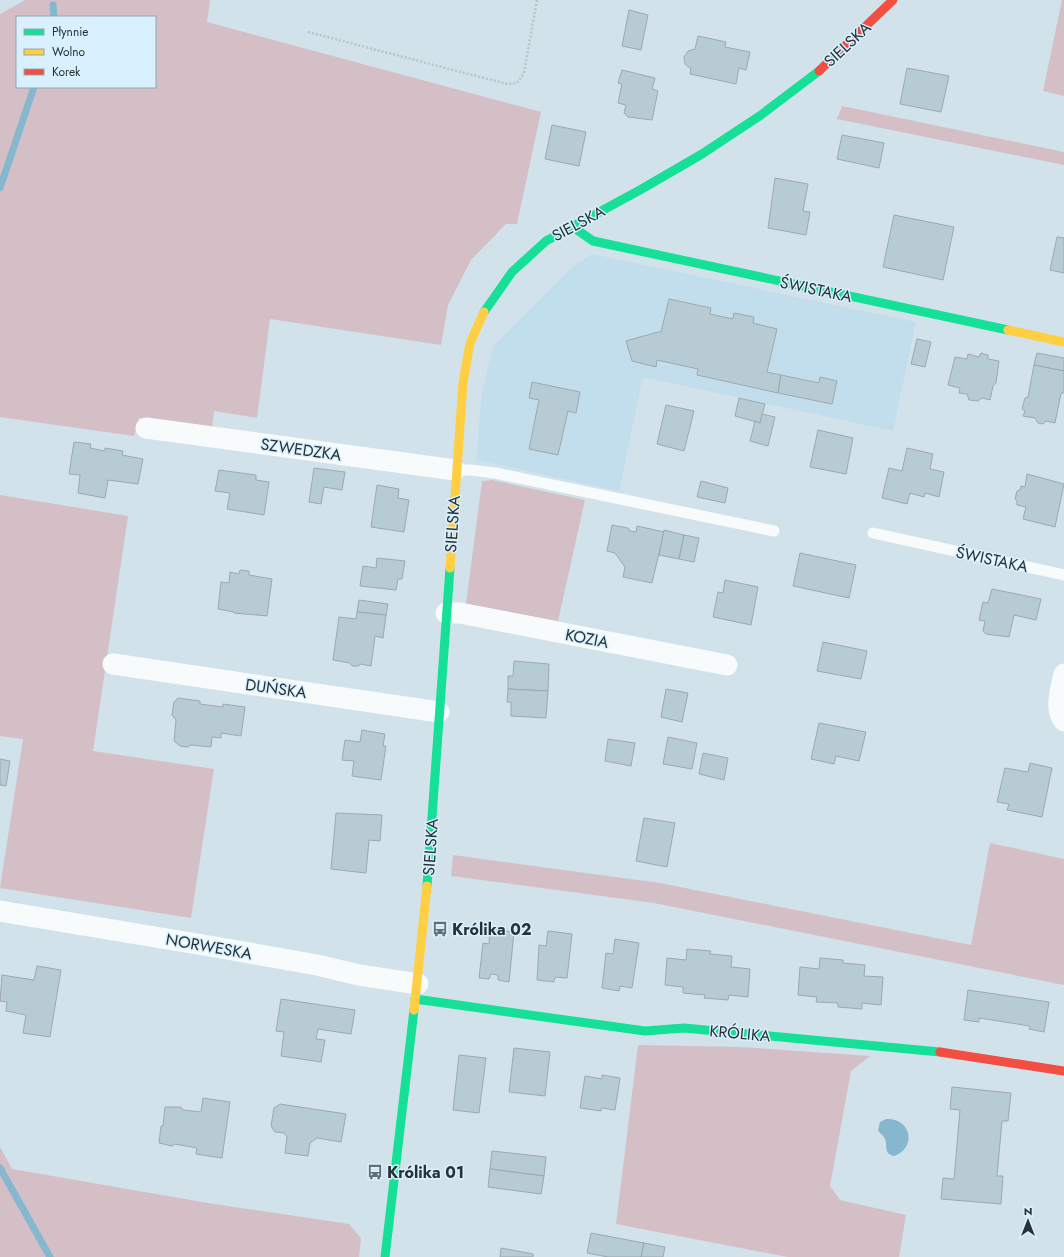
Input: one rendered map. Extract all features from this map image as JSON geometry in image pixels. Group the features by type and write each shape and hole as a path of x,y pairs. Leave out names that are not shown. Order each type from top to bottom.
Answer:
{"street":[{"name":"SIELSKA","path":"385,1257 425,915 455,470 462,383 468,351 480,322 492,300 521,262 546,241 664,176 760,115 826,65 894,0"},
{"name":"ŚWISTAKA","path":"573,227 593,241 1064,342"},
{"name":"SZWEDZKA","path":"146,428 455,470"},
{"name":"KOZIA","path":"446,613 460,614 727,665"},
{"name":"DUŃSKA","path":"113,664 439,712"},
{"path":"1064,674 1059,708 1064,721"},
{"name":"NORWESKA","path":"0,911 317,965 359,975 417,992"},
{"name":"KRÓLIKA","path":"417,992 645,1031 684,1028 948,1052 1025,1063 1064,1071"}],"lane":[{"path":"455,470 495,473 774,531"},
{"name":"ŚWISTAKA","path":"873,533 1064,575"}],"path":[{"path":"308,32 507,84 517,82 524,73 537,0"}],"shaded area":[{"path":"25,0 210,0 207,22 541,112 517,224 506,224 471,260 448,305 441,345 270,319 257,418 214,411 212,428 139,418 134,436 0,417 0,14"},
{"path":"1062,0 1064,0 1064,96 1043,91"},
{"path":"842,106 1064,152 1064,165 837,119"},
{"path":"592,254 916,322 893,431 643,377 619,491 476,460 482,392 493,346 572,267"},
{"path":"492,480 585,500 558,621 466,604 482,481"},
{"path":"0,495 128,516 93,751 214,769 191,918 0,888 23,739 0,736"},
{"path":"990,843 1064,859 1064,985 654,903 451,876 453,855 660,883 971,945"},
{"path":"638,1045 741,1047 870,1056 851,1071 830,1186 840,1200 906,1215 899,1257 788,1257 616,1224"},
{"path":"0,1147 12,1169 208,1203 349,1224 361,1238 359,1257 0,1257"}],"water":[{"path":"886,1119 895,1120 901,1123 906,1128 908,1134 906,1147 894,1156 888,1153 884,1137 878,1130 880,1122"}],"building":[{"path":"629,10 648,15 641,50 622,46"},
{"path":"698,36 726,42 725,47 750,52 746,70 739,68 736,84 690,74 691,69 685,64 684,57 688,51 695,49"},
{"path":"907,68 949,76 941,112 900,104"},
{"path":"622,70 655,78 652,89 658,91 652,120 628,117 624,113 626,105 618,103 622,84 618,83"},
{"path":"552,125 586,132 579,166 545,159"},
{"path":"842,135 884,143 879,168 837,159"},
{"path":"775,178 808,184 803,211 810,212 806,235 768,228"},
{"path":"894,215 954,227 943,280 883,267"},
{"path":"1057,237 1064,238 1064,273 1050,270"},
{"path":"669,299 711,308 710,314 733,319 734,313 754,317 753,323 777,329 767,372 781,375 778,393 697,375 698,369 657,360 656,367 632,361 626,341 661,332"},
{"path":"917,339 931,342 925,367 911,364"},
{"path":"981,353 988,355 988,359 999,361 996,383 993,386 990,400 982,398 978,401 969,400 967,394 959,393 960,388 948,385 955,357 967,359 968,354 979,357"},
{"path":"1037,353 1064,358 1064,371 1034,365"},
{"path":"1034,365 1064,371 1064,393 1061,393 1055,423 1046,421 1043,424 1038,423 1035,418 1023,416 1025,411 1022,409 1025,398 1028,397"},
{"path":"781,375 819,383 820,377 837,381 832,404 778,393"},
{"path":"532,382 580,392 576,413 568,411 558,455 529,449 539,400 529,398"},
{"path":"739,398 765,404 760,423 735,416"},
{"path":"666,405 694,411 684,451 657,444"},
{"path":"762,414 775,417 768,446 750,441 755,421 760,423"},
{"path":"818,430 853,438 846,474 810,467"},
{"path":"74,442 91,444 90,448 105,451 105,448 123,451 122,455 143,459 138,484 108,480 105,498 78,493 80,475 69,474"},
{"path":"907,448 933,454 930,469 944,472 939,497 925,493 924,497 910,493 907,504 882,498 889,468 902,471"},
{"path":"314,468 345,472 342,490 324,487 321,504 309,502"},
{"path":"219,470 256,475 256,480 269,482 264,515 227,509 230,493 215,491"},
{"path":"1027,474 1064,484 1055,527 1023,519 1026,507 1017,505 1017,501 1015,499 1017,491 1020,490 1021,486 1025,487"},
{"path":"701,481 728,488 725,503 697,497"},
{"path":"377,485 399,489 398,498 409,500 404,532 371,527"},
{"path":"612,525 628,528 630,531 636,532 637,526 664,532 652,583 623,577 625,567 615,553 607,551"},
{"path":"664,530 684,535 679,559 659,555"},
{"path":"684,535 699,538 694,562 679,559"},
{"path":"800,553 856,565 849,598 793,586"},
{"path":"377,558 405,561 402,579 398,579 396,590 360,586 363,566 376,568"},
{"path":"240,570 249,571 249,575 272,579 267,616 234,613 218,609 221,582 229,583 230,572 239,574"},
{"path":"725,580 758,587 751,625 713,617 718,592 723,593"},
{"path":"992,589 1041,599 1036,620 1014,615 1009,637 986,634 983,631 985,621 979,620 983,602 988,603"},
{"path":"359,600 388,604 386,615 357,612"},
{"path":"357,612 386,615 383,638 375,636 371,666 361,664 358,666 352,666 350,663 333,660 339,617 356,619"},
{"path":"823,642 867,651 861,679 817,671"},
{"path":"514,661 549,664 548,691 508,689 508,676 513,676"},
{"path":"508,689 548,691 546,718 511,716 511,702 507,702"},
{"path":"666,689 688,693 682,722 661,717"},
{"path":"178,698 200,701 200,704 223,707 223,704 245,707 241,736 221,733 221,738 212,737 211,747 191,745 187,747 180,746 174,741 176,720 172,715 174,702"},
{"path":"819,723 866,732 859,761 836,756 834,764 811,759"},
{"path":"362,730 385,734 383,746 386,746 381,780 352,776 354,761 342,760 345,740 360,742"},
{"path":"668,737 697,743 692,769 663,764"},
{"path":"608,739 635,743 631,766 605,761"},
{"path":"703,753 728,758 724,780 699,774"},
{"path":"0,759 10,761 6,786 0,785"},
{"path":"1030,763 1052,768 1042,817 1007,810 1009,804 997,802 1005,768 1028,772"},
{"path":"336,813 382,815 380,841 369,840 366,873 331,869"},
{"path":"644,818 675,823 667,867 636,861"},
{"path":"490,929 514,932 509,982 498,980 498,975 491,974 489,979 479,978 483,943 489,944"},
{"path":"548,931 572,934 567,978 555,977 554,982 537,980 539,945 546,946"},
{"path":"615,939 639,943 632,988 620,986 619,991 602,988 606,953 613,954"},
{"path":"687,949 711,951 710,954 732,956 731,967 750,969 748,997 729,995 728,1000 704,998 705,995 683,993 683,987 665,985 667,958 686,960"},
{"path":"820,958 843,960 843,963 865,965 864,976 883,977 881,1005 862,1003 862,1009 838,1007 838,1003 816,1002 817,997 798,995 800,967 819,969"},
{"path":"37,966 61,970 50,1037 23,1033 26,1015 6,1011 7,1002 0,1001 2,975 34,980"},
{"path":"968,990 1049,1002 1044,1032 1029,1029 1030,1026 979,1018 979,1022 964,1020"},
{"path":"281,999 355,1010 351,1034 318,1029 316,1039 325,1040 321,1062 281,1056 284,1032 276,1031"},
{"path":"514,1048 550,1052 545,1096 509,1092"},
{"path":"459,1055 486,1058 479,1113 453,1110"},
{"path":"602,1075 620,1078 615,1110 601,1108 601,1111 580,1108 585,1076 602,1079"},
{"path":"952,1087 1011,1093 1008,1121 1002,1121 997,1176 1003,1176 1001,1204 941,1199 943,1178 954,1179 960,1110 950,1109"},
{"path":"203,1098 230,1102 222,1158 196,1154 197,1148 175,1144 172,1146 159,1143 165,1107 181,1107 183,1110 201,1112"},
{"path":"280,1104 346,1114 341,1142 317,1138 310,1143 308,1156 285,1153 287,1137 284,1133 275,1132 271,1126 274,1108"},
{"path":"492,1151 546,1157 544,1176 490,1169"},
{"path":"490,1169 544,1176 541,1194 488,1187"},
{"path":"591,1233 644,1243 641,1257 608,1257 587,1253"},
{"path":"644,1243 665,1247 663,1257 641,1257"},
{"path":"501,1248 533,1254 533,1257 500,1257"}],"waterway":[{"path":"53,5 54,16"},
{"path":"0,188 34,88"},
{"path":"0,1168 50,1257"}],"traffic: fast":[{"path":"484,312 512,272 546,241 640,190 702,154 761,115 819,71"},
{"path":"573,227 593,241 1008,330"},
{"path":"427,886 450,568"},
{"path":"415,999 645,1031 684,1028 940,1052"},
{"path":"385,1257 414,1010"}],"traffic: slow":[{"path":"450,568 463,383 470,343 484,312"},
{"path":"1008,330 1064,342"},
{"path":"414,1010 427,886"}],"traffic: jam":[{"path":"819,71 893,0"},
{"path":"940,1052 1064,1071"}],"place":[{"name":"Królika 02","path":"440,929"},
{"name":"Królika 01","path":"375,1172"}]}
